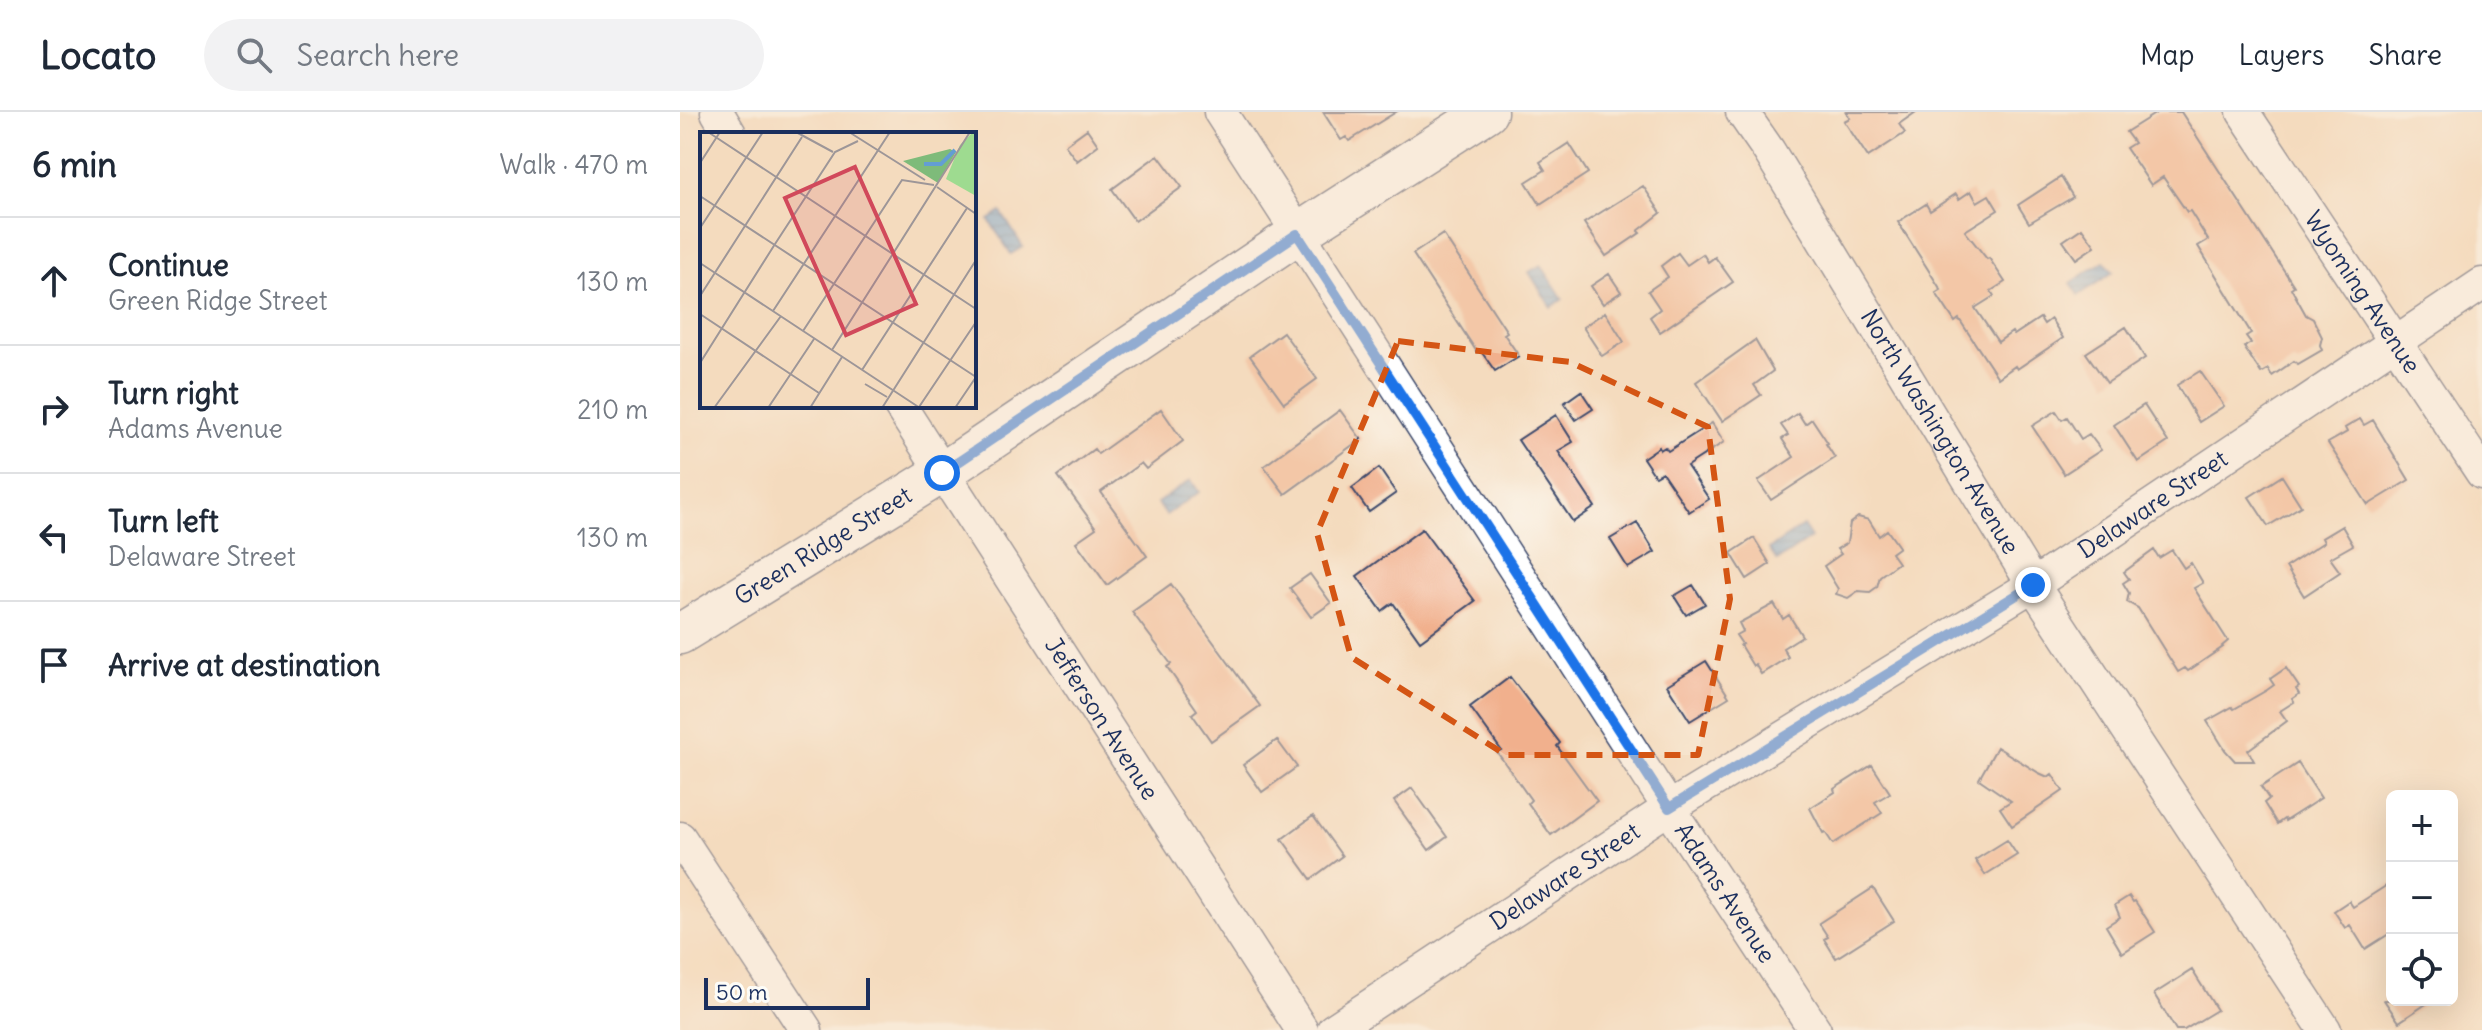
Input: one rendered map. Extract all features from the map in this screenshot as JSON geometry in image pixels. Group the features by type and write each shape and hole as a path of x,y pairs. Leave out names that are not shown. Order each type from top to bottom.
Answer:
{"main road":[{"name":"Green Ridge Street","path":"680,634 942,473 1297,234 1487,112"}],"street":[{"path":"717,112 729,132"},
{"name":"Adams Avenue","path":"1220,112 1815,1030"},
{"name":"North Washington Avenue","path":"1742,112 1769,151 2033,585 2325,1030"},
{"name":"Wyoming Avenue","path":"2243,112 2482,473"},
{"name":"Delaware Street","path":"1333,1030 1669,808 2033,585 2482,284"},
{"name":"Jefferson Avenue","path":"901,408 1302,1030"},
{"path":"680,838 806,1030"}],"highlighted area":[{"path":"1398,341 1570,362 1708,427 1730,599 1698,755 1506,755 1351,657 1317,533"}],"water":[{"path":"1001,212 1023,247 1011,254 989,220"},
{"path":"2104,261 2113,272 2079,295 2071,283"},
{"path":"1541,265 1563,299 1551,307 1529,272"},
{"path":"1191,480 1199,492 1166,515 1157,503"},
{"path":"1803,526 1811,538 1777,561 1769,549"}],"building":[{"path":"1323,112 1396,112 1349,141 1346,137 1341,140"},
{"path":"1846,112 1916,112 1899,124 1905,133 1868,157 1844,121 1850,118"},
{"path":"2158,112 2181,112 2294,286 2291,288 2322,337 2322,350 2298,364 2294,361 2272,376 2268,369 2261,373 2244,347 2251,343 2246,336 2251,333 2198,246 2208,240 2163,177 2151,185 2126,148 2134,143 2126,132"},
{"path":"1087,129 1098,145 1077,161 1065,145"},
{"path":"1569,143 1588,173 1540,204 1526,182 1545,170 1540,162"},
{"path":"1158,155 1182,187 1135,221 1112,189"},
{"path":"2061,177 2073,197 2029,223 2018,205"},
{"path":"1643,186 1661,213 1638,231 1640,233 1606,256 1584,223"},
{"path":"1971,191 1977,202 1989,195 1998,210 1965,231 2005,282 1991,291 1994,296 1975,308 1998,342 2040,318 2044,324 2051,319 2063,338 1998,378 1959,319 1955,322 1936,293 1941,290 1898,222 1926,204 1930,211 1956,194 1959,199"},
{"path":"2082,228 2095,246 2076,259 2063,241"},
{"path":"1443,234 1507,332 1504,334 1519,356 1495,371 1480,350 1477,352 1413,254"},
{"path":"1678,253 1687,265 1703,254 1708,262 1715,257 1733,282 1660,332 1650,317 1660,309 1648,291 1668,277 1661,266"},
{"path":"1609,274 1621,292 1603,304 1591,286"},
{"path":"1605,312 1624,342 1602,356 1583,327"},
{"path":"2126,327 2145,358 2107,383 2086,353"},
{"path":"1283,332 1317,379 1284,403 1250,356"},
{"path":"1755,340 1773,371 1754,385 1761,395 1722,421 1696,382"},
{"path":"2200,371 2224,406 2199,422 2177,385"},
{"path":"1581,391 1593,409 1576,420 1564,403"},
{"path":"2144,405 2168,442 2138,462 2114,425"},
{"path":"1161,409 1183,441 1146,469 1141,463 1101,492 1147,556 1107,585 1076,542 1096,528 1058,476 1094,449 1098,454"},
{"path":"1340,410 1361,439 1285,494 1264,466"},
{"path":"2056,411 2062,420 2067,417 2081,439 2089,434 2101,450 2064,474 2032,426"},
{"path":"1798,413 1805,424 1812,419 1835,458 1771,500 1758,481 1794,457 1782,439 1788,435 1781,425"},
{"path":"1556,415 1573,442 1558,451 1595,507 1573,522 1518,440"},
{"path":"2360,419 2364,425 2373,420 2409,480 2368,505 2328,443 2347,432 2345,428"},
{"path":"1712,423 1724,442 1687,466 1709,499 1689,512 1662,472 1655,476 1643,458 1659,447 1660,450 1665,447 1668,451"},
{"path":"1379,468 1396,493 1369,512 1352,488"},
{"path":"2282,476 2301,506 2268,526 2249,497"},
{"path":"1858,517 1869,520 1879,536 1887,530 1899,547 1891,553 1898,563 1880,576 1877,587 1870,592 1858,591 1848,598 1836,594 1838,589 1824,566 1841,554 1837,549 1847,543 1850,523"},
{"path":"1637,523 1655,552 1628,568 1610,539"},
{"path":"2342,526 2353,545 2330,558 2340,572 2304,596 2286,567"},
{"path":"1422,529 1475,601 1420,641 1393,603 1382,611 1357,576"},
{"path":"1754,538 1770,564 1747,579 1731,553"},
{"path":"2154,550 2159,558 2172,550 2184,568 2191,563 2203,583 2194,588 2228,641 2188,671 2185,668 2178,672 2138,608 2127,602 2129,593 2123,583 2129,579 2124,572"},
{"path":"1310,574 1331,603 1311,617 1290,588"},
{"path":"1171,584 1260,706 1211,741 1192,714 1197,710 1167,667 1171,664 1132,612"},
{"path":"1693,585 1705,604 1686,615 1674,596"},
{"path":"1774,604 1783,619 1789,615 1802,636 1783,648 1788,657 1761,674 1755,664 1753,666 1736,635 1743,631 1739,623"},
{"path":"1706,661 1729,697 1690,721 1667,685"},
{"path":"2286,668 2299,687 2296,689 2299,694 2292,699 2294,702 2280,711 2287,721 2248,750 2254,761 2235,761 2207,721 2267,690 2274,685 2270,679"},
{"path":"1510,677 1560,743 1557,746 1597,801 1551,835 1497,752 1501,750 1470,707"},
{"path":"1277,740 1297,767 1262,792 1243,765"},
{"path":"1997,747 2039,773 2048,777 2052,774 2063,791 2012,826 2000,808 2011,801 1979,779"},
{"path":"2298,763 2321,798 2277,824 2264,803 2269,799 2261,787"},
{"path":"1872,765 1890,793 1875,802 1882,813 1833,844 1823,833 1810,808"},
{"path":"1412,788 1447,837 1429,850 1394,801"},
{"path":"1313,816 1342,856 1311,879 1282,839"},
{"path":"2007,840 2017,855 1985,875 1975,860"},
{"path":"2386,886 2386,936 2365,949 2350,925 2345,928 2334,911 2349,901 2353,907"},
{"path":"1873,888 1894,921 1836,958 1824,939 1828,937 1819,923"},
{"path":"2129,896 2155,932 2122,953 2106,926 2120,917 2115,905"},
{"path":"2192,970 2217,1010 2184,1030 2176,1030 2154,994"},
{"path":"2388,1006 2423,1006 2399,1022"}],"route":[{"path":"942,473 1297,234 1669,808 2033,585"}]}
